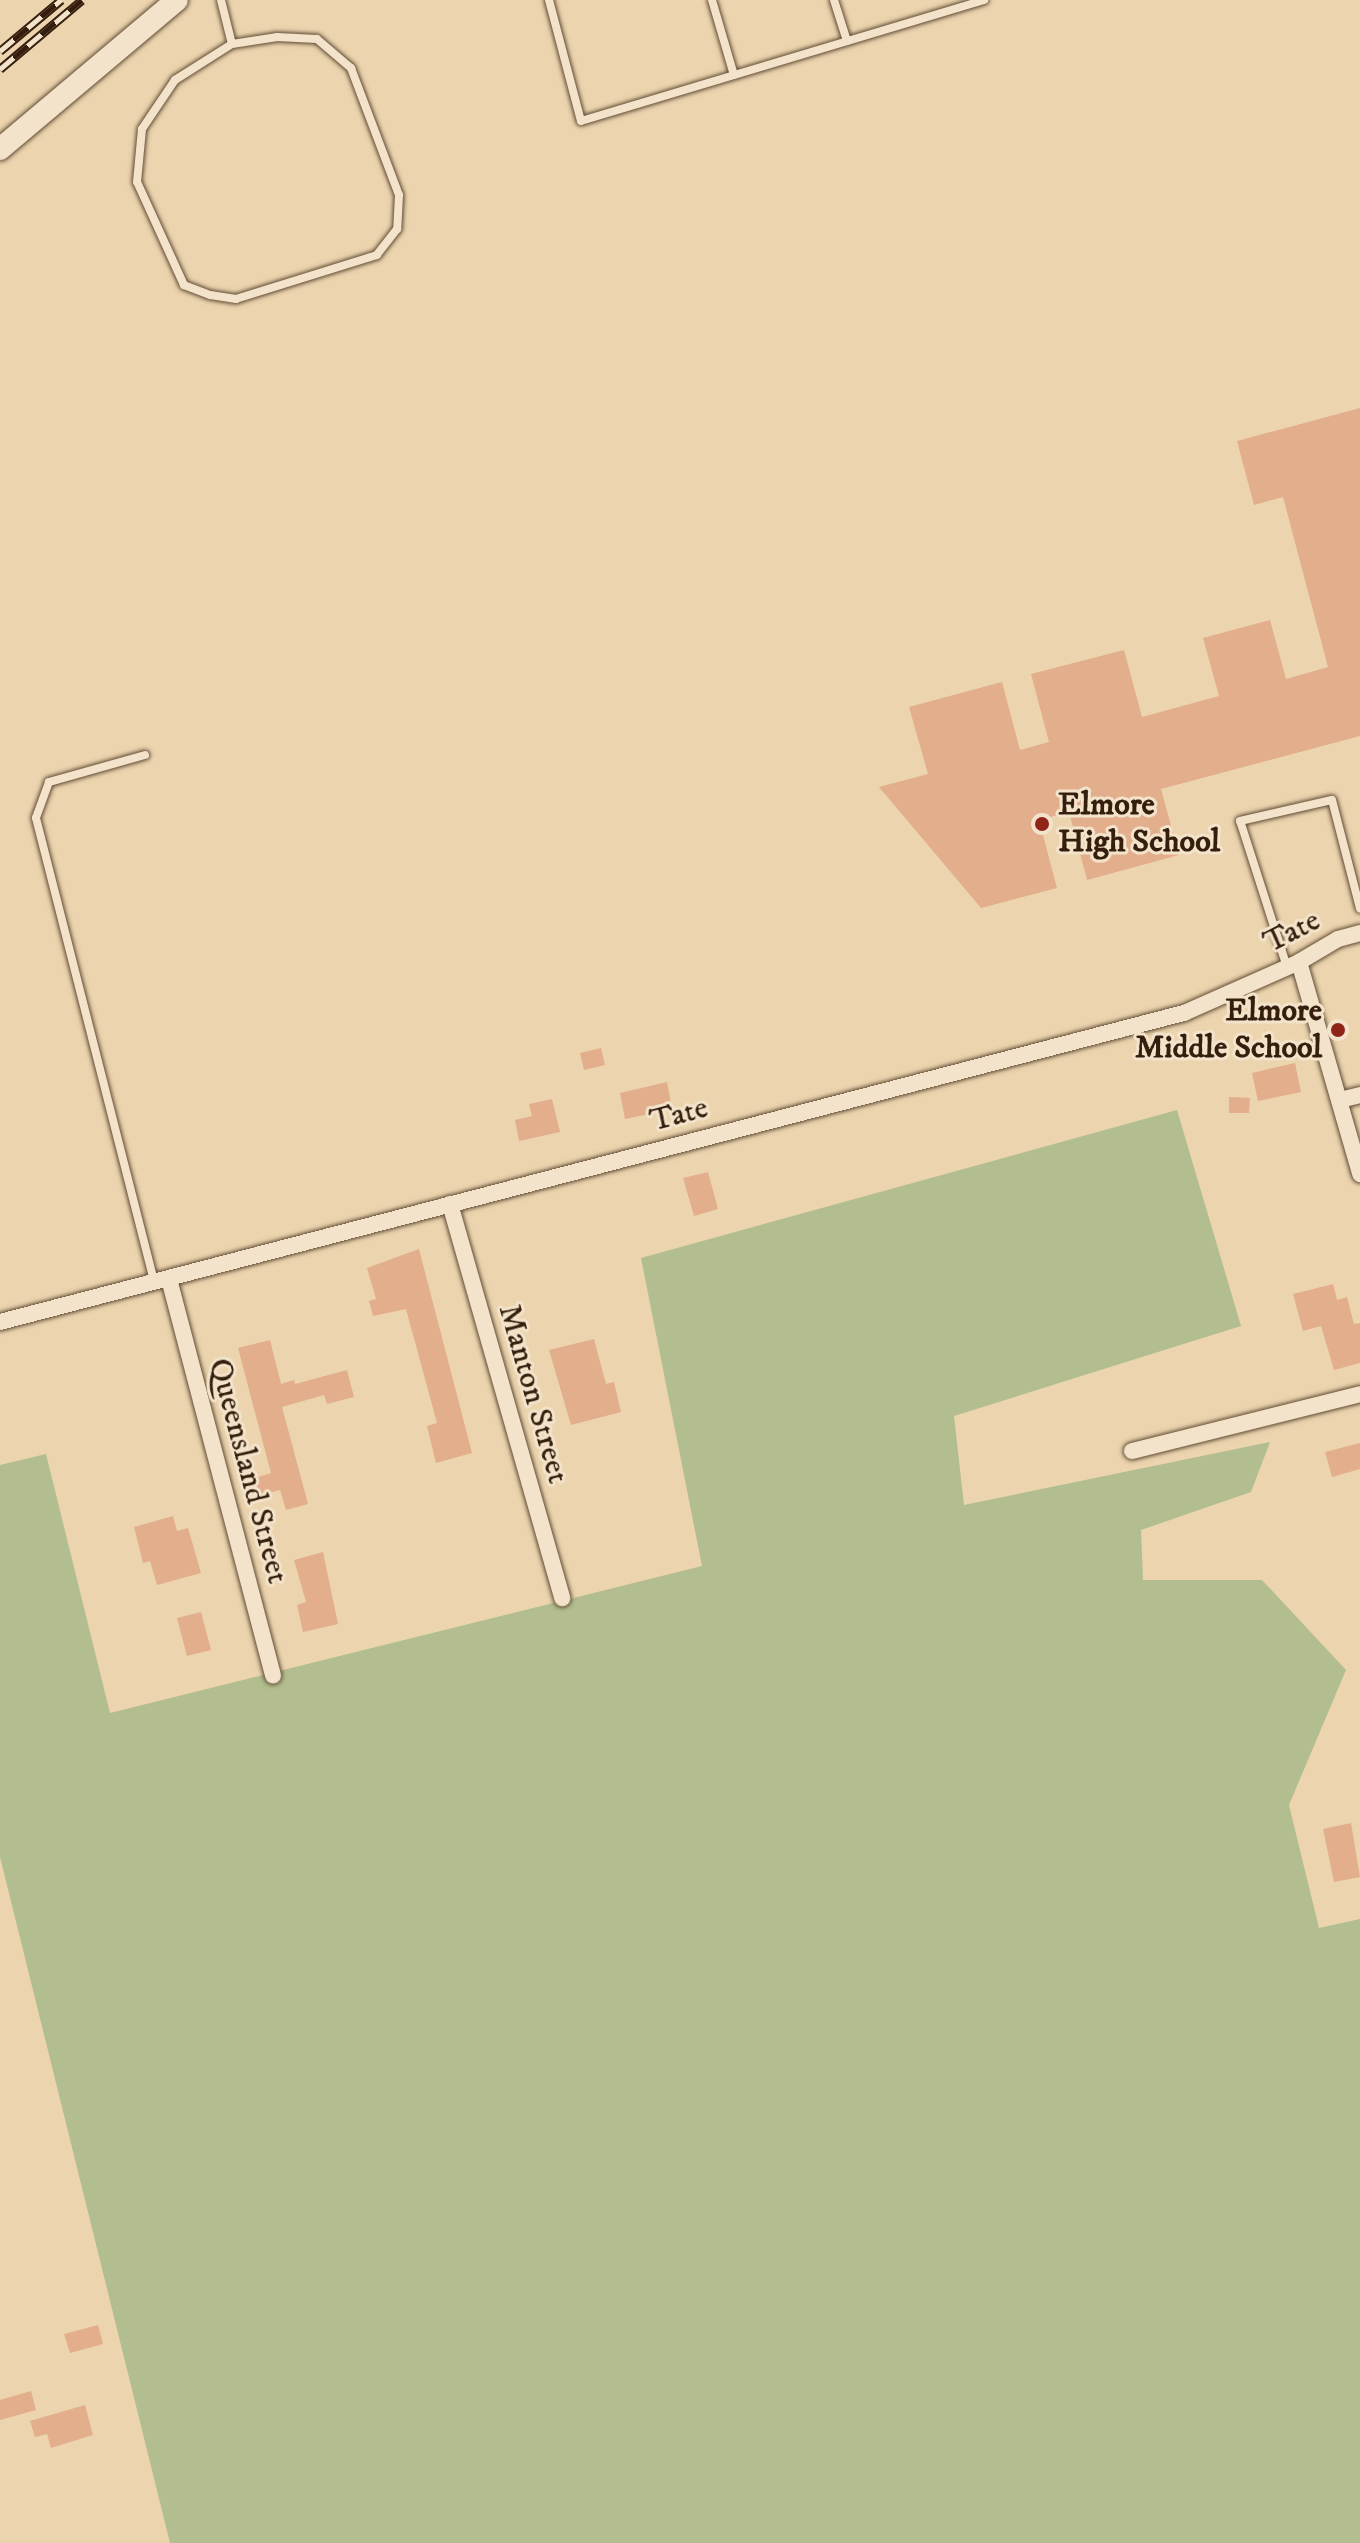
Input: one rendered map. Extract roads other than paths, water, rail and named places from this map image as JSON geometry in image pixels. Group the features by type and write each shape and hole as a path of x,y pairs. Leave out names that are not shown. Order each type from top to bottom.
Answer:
{"main road":[{"path":"0,149 177,0"}],"street":[{"name":"Tate","path":"0,1322 1184,1013 1293,964 1338,939 1360,933"},
{"path":"1293,964 1340,1100 1360,1174"},
{"path":"1340,1100 1360,1095"},
{"name":"Manton Street","path":"450,1204 562,1598"},
{"name":"Queensland Street","path":"162,1281 273,1676"},
{"path":"1132,1451 1360,1394"}],"lane":[{"path":"221,0 232,44"},
{"path":"549,0 581,121 984,0"},
{"path":"712,0 734,75"},
{"path":"834,0 847,41"},
{"path":"277,37 317,39 351,68 399,195 397,229 377,255 236,299 184,285 137,182 142,129 175,80 232,44 277,37"},
{"path":"145,755 49,782 36,818 162,1281"},
{"path":"1293,964 1240,821 1332,800 1360,908"}],"railway":[{"path":"0,51 61,0"},
{"path":"0,69 82,0"}],"place":[{"name":"Elmore High School","path":"1042,824"},
{"name":"Elmore Middle School","path":"1338,1030"}]}
